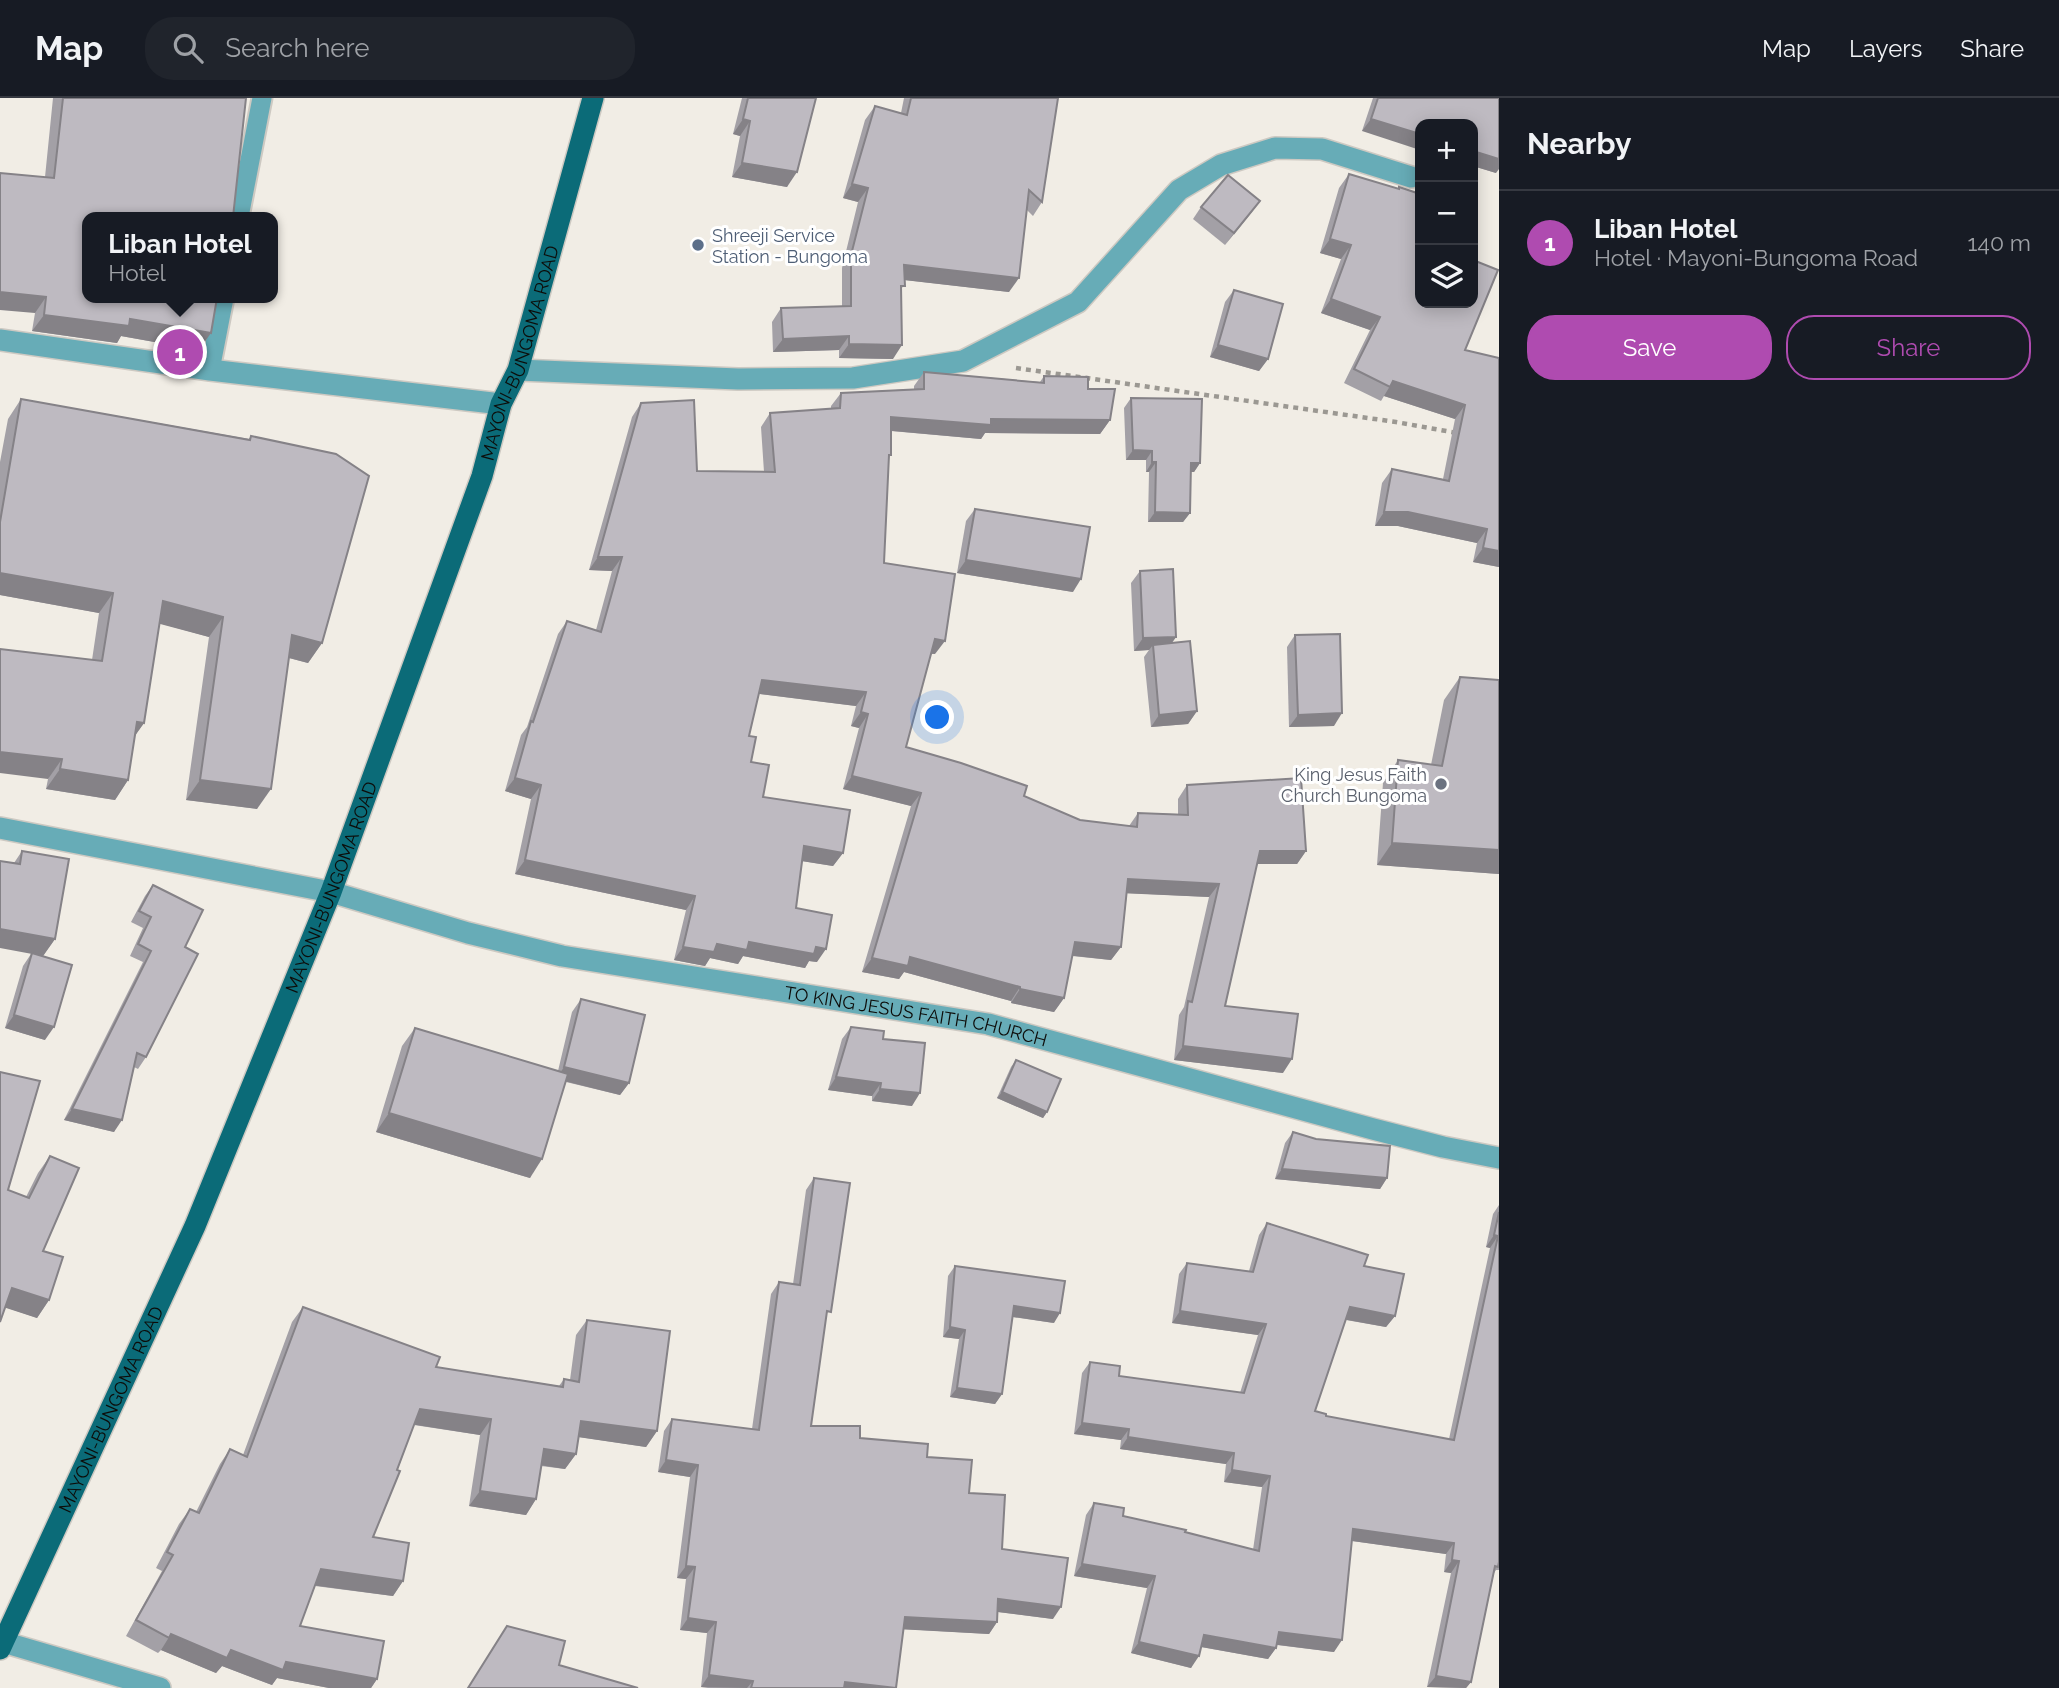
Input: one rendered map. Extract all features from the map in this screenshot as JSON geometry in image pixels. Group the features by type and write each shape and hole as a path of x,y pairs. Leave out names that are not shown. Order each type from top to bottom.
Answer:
{"main road":[{"name":"MAYONI-BUNGOMA ROAD","path":"1,1645 195,1226 331,892 482,475 501,404 518,370 593,98"}],"street":[{"path":"518,370 738,379 853,378 963,361 1078,302 1179,190 1221,165 1275,148 1322,149 1411,177"},
{"path":"0,340 211,370 501,404"},
{"name":"TO KING JESUS FAITH CHURCH","path":"0,828 331,892 468,933 562,956 988,1024 1373,1129 1499,1158"},
{"path":"1,1645 160,1688"}],"lane":[{"path":"240,212 262,98"},
{"path":"211,370 223,303"}],"path":[{"path":"963,361 1396,422 1463,434"}],"building":[{"path":"63,98 246,98 234,212 82,212 82,303 216,303 211,333 130,319 129,326 44,315 46,297 0,292 0,173 54,178"},
{"path":"748,98 816,98 797,172 742,163 750,121 743,119"},
{"path":"911,98 1058,98 1042,202 1029,190 1019,278 904,265 905,286 901,286 902,345 849,344 849,336 783,339 781,308 851,306 851,255 868,188 852,184 875,106 907,115"},
{"path":"1378,98 1499,98 1499,159 1478,153 1478,119 1415,119 1415,132 1371,119"},
{"path":"1349,174 1415,192 1415,308 1478,308 1478,262 1498,270 1465,350 1499,358 1499,551 1483,548 1487,529 1408,512 1384,512 1392,469 1449,481 1465,405 1393,381 1390,387 1354,369 1380,317 1331,299 1351,245 1330,239"},
{"path":"1228,175 1260,201 1234,233 1201,207"},
{"path":"1234,290 1283,304 1268,359 1218,345"},
{"path":"924,372 1044,383 1044,376 1088,377 1088,389 1115,389 1110,420 991,419 991,425 891,417 884,563 955,574 945,641 935,639 906,747 1027,786 1024,796 1080,820 1137,827 1138,813 1188,815 1187,785 1301,778 1306,851 1260,851 1225,1006 1298,1014 1292,1059 1183,1046 1188,1001 1192,1002 1219,884 1128,879 1121,947 1075,942 1064,998 1020,989 910,957 908,966 872,958 921,793 852,776 868,714 861,712 866,692 762,680 749,736 756,737 751,762 769,765 763,797 850,810 843,853 804,846 796,908 832,915 826,949 816,947 814,954 749,942 747,950 717,944 714,952 683,947 695,896 525,860 541,785 515,778 531,721 533,722 567,621 601,632 622,557 598,557 641,403 694,400 697,471 775,472 770,413 840,408 841,393 924,389"},
{"path":"1131,398 1202,399 1200,463 1191,463 1190,513 1155,512 1156,462 1152,462 1152,451 1133,450"},
{"path":"21,399 250,440 251,436 336,454 369,476 322,643 292,635 271,789 200,780 223,617 163,601 144,723 137,722 128,780 60,769 62,759 0,752 0,649 102,661 113,593 0,573 0,522"},
{"path":"975,509 1090,527 1081,579 966,560"},
{"path":"1173,569 1176,637 1143,638 1140,571"},
{"path":"1340,634 1342,713 1298,715 1295,635"},
{"path":"1190,641 1197,711 1159,715 1153,645"},
{"path":"1460,677 1499,680 1499,850 1392,843 1398,760 1442,766"},
{"path":"22,851 69,859 55,939 0,929 0,861 20,864"},
{"path":"153,885 203,910 185,947 198,954 146,1057 137,1053 122,1120 72,1109 151,951 138,944 151,917 139,911"},
{"path":"32,953 72,965 54,1027 14,1015"},
{"path":"581,999 645,1015 629,1083 564,1067"},
{"path":"851,1027 884,1031 883,1039 925,1043 920,1093 880,1089 881,1083 836,1077"},
{"path":"415,1028 568,1074 542,1159 389,1113"},
{"path":"1016,1060 1061,1079 1047,1112 1002,1092"},
{"path":"0,1072 40,1081 8,1190 29,1198 50,1156 79,1168 43,1251 63,1257 49,1300 12,1288 0,1322"},
{"path":"1293,1132 1316,1139 1390,1146 1387,1178 1282,1169"},
{"path":"814,1178 850,1183 831,1312 827,1311 811,1426 860,1426 860,1438 928,1444 927,1457 972,1460 969,1493 1005,1495 1002,1549 1068,1558 1061,1607 998,1599 997,1622 905,1617 896,1688 845,1682 844,1688 751,1688 753,1681 709,1675 716,1622 688,1618 695,1567 686,1566 698,1465 666,1460 672,1419 759,1430 779,1282 800,1285"},
{"path":"1499,1212 1499,1562 1498,1567 1495,1566 1471,1682 1436,1676 1459,1561 1452,1560 1454,1543 1353,1529 1342,1640 1279,1632 1276,1648 1204,1635 1199,1656 1139,1642 1155,1576 1082,1564 1094,1503 1124,1508 1123,1516 1186,1530 1185,1532 1259,1551 1270,1476 1232,1470 1234,1453 1128,1437 1129,1429 1082,1423 1090,1362 1120,1366 1119,1376 1244,1393 1266,1324 1180,1311 1187,1263 1253,1272 1267,1223 1368,1255 1364,1266 1404,1274 1395,1316 1350,1307 1315,1411 1326,1416 1454,1440 1498,1236 1494,1235"},
{"path":"955,1266 1065,1281 1060,1313 1014,1306 1002,1394 957,1388 965,1330 950,1327"},
{"path":"303,1307 440,1357 436,1367 563,1387 564,1379 579,1382 587,1320 670,1331 657,1431 581,1421 576,1454 544,1449 536,1499 480,1491 491,1419 420,1409 397,1470 400,1471 373,1537 409,1543 403,1581 321,1569 300,1626 384,1641 377,1679 286,1662 283,1670 231,1650 227,1658 171,1634 169,1638 136,1620 173,1555 167,1552 190,1509 199,1513 230,1449 247,1457"},
{"path":"507,1626 565,1641 559,1665 638,1688 468,1688"}],"place":[{"name":"Shreeji Service Station - Bungoma","path":"698,245"},
{"name":"Liban Hotel","path":"180,352"},
{"name":"King Jesus Faith Church Bungoma","path":"1441,784"}]}
